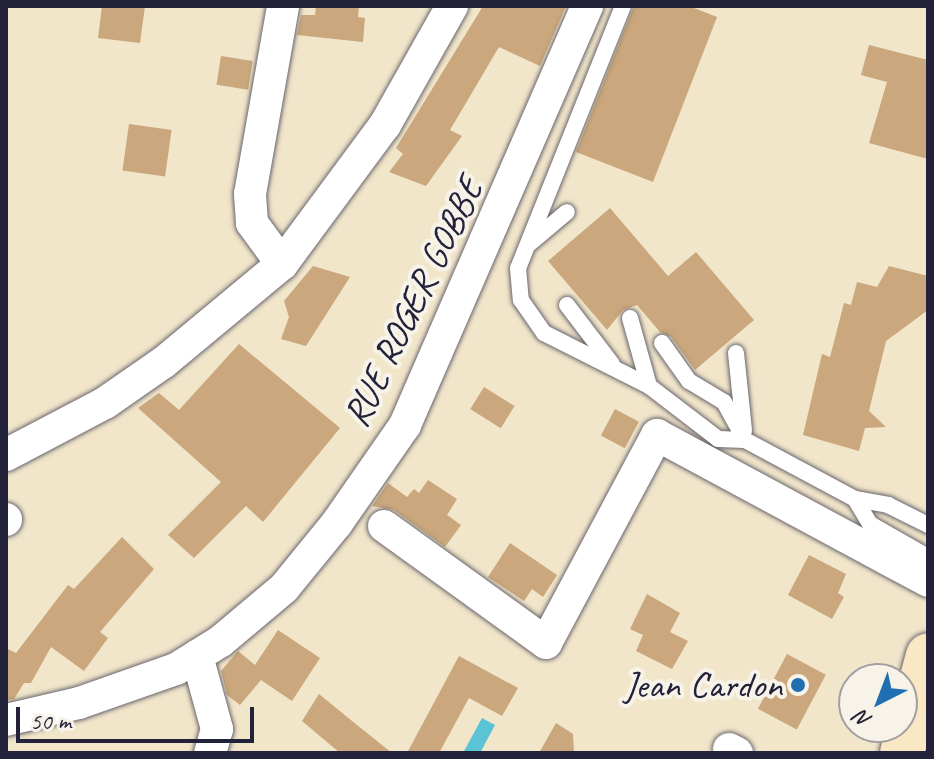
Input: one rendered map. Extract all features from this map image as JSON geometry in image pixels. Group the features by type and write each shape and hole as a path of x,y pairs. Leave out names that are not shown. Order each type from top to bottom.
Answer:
{"street":[{"path":"282,264 252,223 250,194 283,6"},
{"path":"6,455 105,403 164,362 282,264 385,125 452,6"},
{"name":"RUE ROGER GOBBE","path":"6,720 79,703 176,669 284,588 337,523 405,425 587,6"},
{"path":"384,526 546,643 657,435 928,581"},
{"path":"902,753 928,655"},
{"path":"197,656 217,729 210,753"}],"lane":[{"path":"623,6 518,268 521,300 544,333 649,386 718,439 745,440 855,499 888,505 928,525"},
{"path":"528,244 567,212"},
{"path":"567,305 616,369"},
{"path":"630,318 649,386"},
{"path":"662,343 689,381 724,402 745,440"},
{"path":"736,353 745,440"},
{"path":"855,499 870,524 928,557"}],"water":[{"path":"482,718 495,725 480,753 463,753"}],"building":[{"path":"102,6 145,6 140,43 98,38"},
{"path":"316,6 359,6 358,17 365,18 363,42 297,35 301,15 315,15"},
{"path":"483,6 566,6 540,66 499,47 450,130 462,136 426,186 389,172 403,154 396,148"},
{"path":"634,6 689,6 717,17 653,182 576,152"},
{"path":"869,45 928,60 928,159 869,143 887,82 861,75"},
{"path":"221,56 253,61 248,90 216,85"},
{"path":"129,124 172,130 165,177 122,171"},
{"path":"610,208 668,276 696,252 754,320 695,370 671,337 660,332 637,305 623,310 607,330 548,261"},
{"path":"313,266 350,277 306,346 281,339 289,317 284,301"},
{"path":"889,266 928,276 928,310 886,341 869,411 886,427 865,428 859,451 803,435 822,354 830,357 844,303 851,305 857,282 877,287"},
{"path":"239,344 340,428 263,522 246,506 194,558 168,535 221,482 138,408 159,393 179,410"},
{"path":"484,387 515,406 501,428 470,409"},
{"path":"615,409 639,422 625,448 601,435"},
{"path":"428,480 457,499 447,515 461,525 445,547 394,510 372,506 388,483 407,497 414,489 419,493"},
{"path":"122,537 154,569 100,632 108,638 84,671 51,647 31,683 24,683 14,699 6,700 6,648 16,653 68,585 74,589"},
{"path":"510,543 557,575 543,597 532,589 524,601 488,577"},
{"path":"809,555 846,574 838,593 844,597 832,619 788,595"},
{"path":"647,594 680,613 670,632 688,641 672,669 636,651 643,635 630,629"},
{"path":"278,630 320,658 292,701 261,680 240,705 227,695 221,671 238,651 255,665"},
{"name":"Jean Cardon","path":"787,654 826,675 797,729 758,709"},
{"path":"459,656 518,688 502,716 469,698 439,753 407,753"},
{"path":"319,694 392,753 340,753 302,721"},
{"path":"556,723 573,734 574,753 539,753"}],"place":[{"name":"Jean Cardon","path":"798,685"}]}
